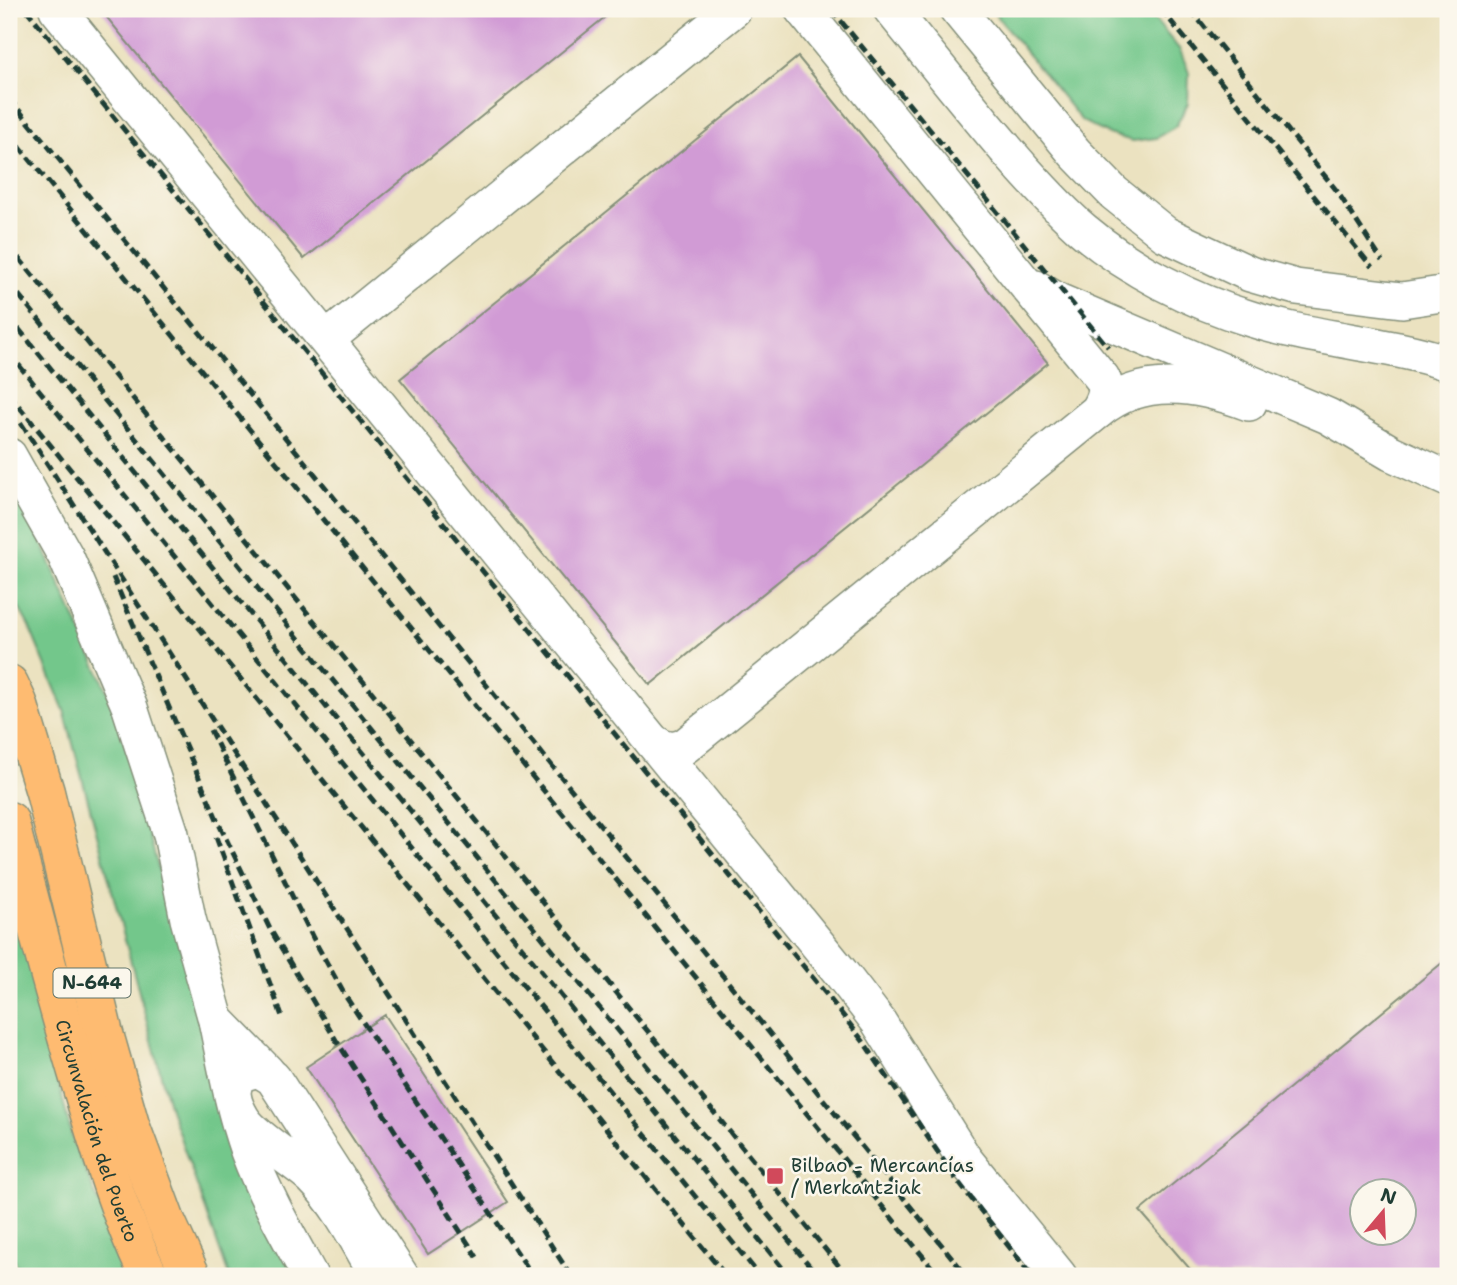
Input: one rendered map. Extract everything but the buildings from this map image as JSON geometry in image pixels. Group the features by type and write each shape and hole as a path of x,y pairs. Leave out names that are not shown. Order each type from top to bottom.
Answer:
{"highway":[{"name":"Circunvalación del Puerto","path":"9,684 18,703 45,792 104,1034 130,1125 165,1219 191,1276"},
{"name":"Circunvalación del Puerto","path":"9,821 64,1030 96,1136 134,1246 149,1276"}],"street":[{"path":"57,9 856,992 878,1021 965,1160 1059,1276"},
{"path":"327,340 734,9"},
{"path":"803,9 1102,378 1106,394 1098,411"},
{"path":"891,9 996,139 1050,198 1083,230 1119,257 1192,296 1251,319 1306,334 1393,348 1448,363"},
{"path":"957,9 1075,153 1114,193 1165,234 1250,274 1296,287 1402,300 1448,293"},
{"path":"1014,270 1029,283 1059,301 1328,416 1391,453 1448,479"},
{"path":"652,741 670,750 685,746 1113,399 1135,390 1161,386 1191,387 1226,395 1324,432 1391,453"},
{"path":"9,456 66,557 130,708 171,834 188,919 247,1148 258,1176 310,1276"},
{"path":"216,1020 278,1085 401,1276"},
{"path":"267,1072 258,1069 241,1073 233,1086 233,1099 242,1119 252,1130 293,1160 331,1198 348,1222 378,1276"}],"green space":[{"path":"991,9 1146,9 1180,50 1189,73 1188,103 1176,126 1156,138 1133,141 1108,134 1082,121"},
{"path":"9,487 30,517 116,710 175,931 294,1276 229,1276 170,1109 64,710 29,626 9,590"},
{"path":"9,883 73,1141 130,1276 21,1276 9,1246"}],"railway":[{"path":"26,9 826,994 863,1041 956,1179 1032,1276"},
{"path":"831,9 1108,347"},
{"path":"1161,9 1372,267"},
{"path":"1190,9 1337,191 1382,261"},
{"path":"9,98 967,1276"},
{"path":"9,134 939,1276"},
{"path":"9,246 847,1276"},
{"path":"9,283 818,1276"},
{"path":"9,317 789,1276"},
{"path":"9,353 760,1276"},
{"path":"9,394 726,1276"},
{"path":"21,423 571,1276"},
{"path":"113,577 219,824 270,929 336,1040 477,1257"},
{"path":"210,730 313,938 346,997 533,1276"},
{"path":"216,837 283,1019"}],"place":[{"name":"Bilbao - Mercancías / Merkantziak","path":"775,1176"}]}
